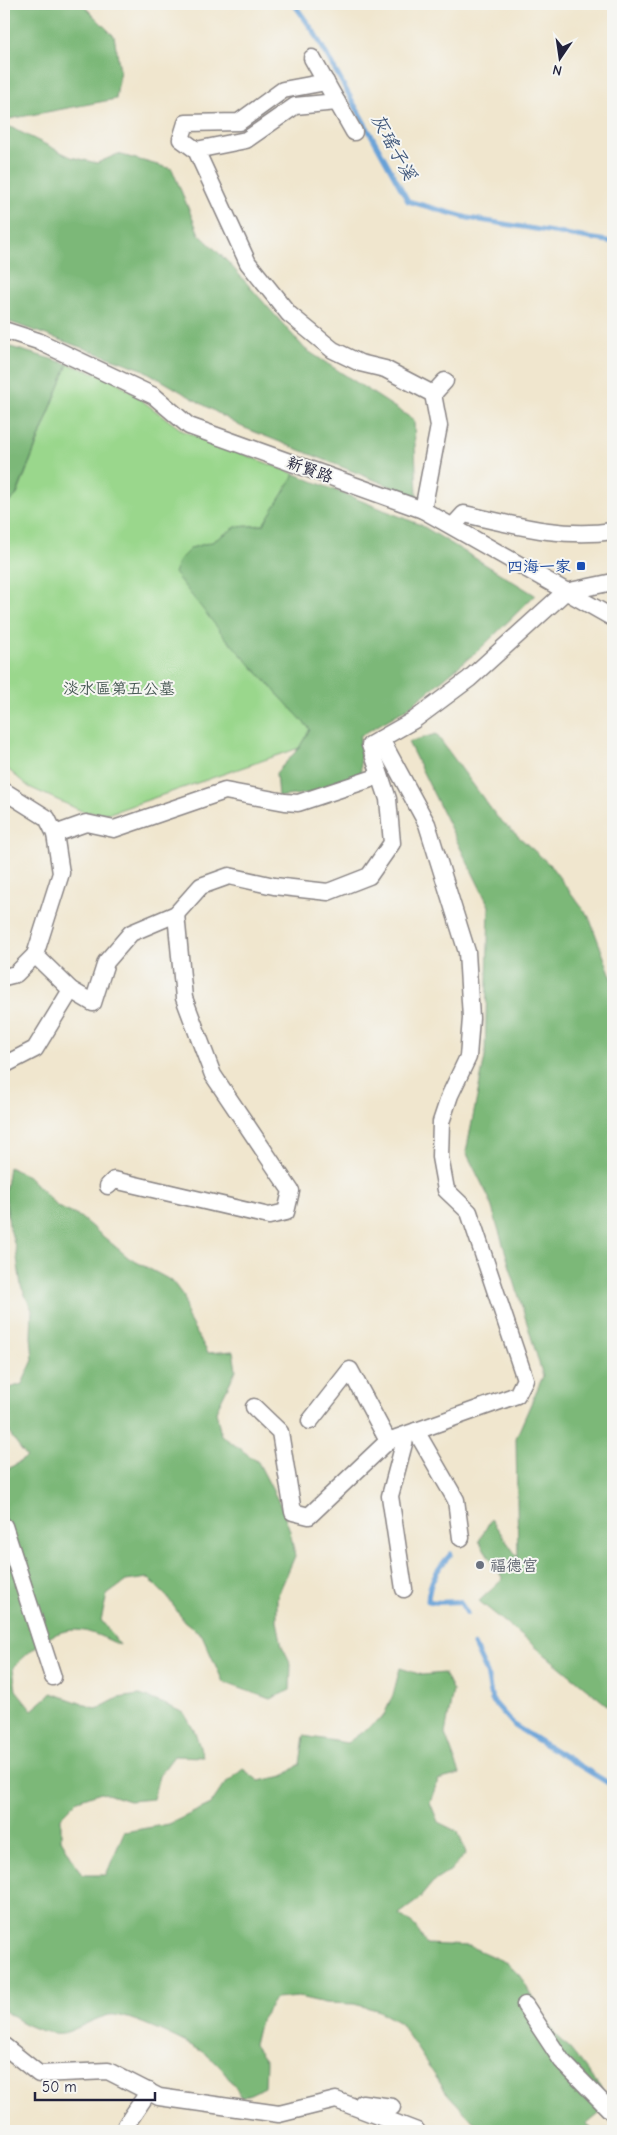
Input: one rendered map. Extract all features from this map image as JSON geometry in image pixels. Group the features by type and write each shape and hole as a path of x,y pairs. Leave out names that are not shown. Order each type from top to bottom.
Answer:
{"street":[{"path":"312,58 354,132"},
{"path":"326,82 283,90 239,122 186,123 181,138 196,150 248,263 289,314 333,350 360,363 385,369 433,394"},
{"path":"196,150 246,140 295,106 337,102"},
{"name":"新賢路","path":"4,330 38,341 154,396 189,426 423,510 613,618"},
{"path":"433,394 445,381"},
{"path":"423,510 439,426 433,394"},
{"path":"453,526 464,514 542,531 589,534 613,530"},
{"path":"35,955 71,990 93,1004 106,962 131,933 176,914 201,886 229,876 274,886 328,892 369,876 392,843 388,799 370,745 414,720 469,679 565,592 613,582"},
{"path":"254,1407 280,1432 293,1512 309,1516 388,1441 517,1395 525,1379 469,1212 446,1190 440,1157 442,1122 450,1095 468,1057 470,1018 467,952 427,824 380,738"},
{"path":"55,834 86,824 114,829 225,791 298,802 380,776"},
{"path":"4,791 47,818 55,834 61,873 35,955 16,974 4,977"},
{"path":"108,1186 114,1180 269,1216 286,1212 291,1191 213,1075 184,998 176,914"},
{"path":"4,1065 35,1049 71,990"},
{"path":"310,1421 350,1370 388,1441"},
{"path":"411,1434 456,1500 461,1538"},
{"path":"404,1589 390,1496 411,1434"},
{"path":"4,1526 53,1678"},
{"path":"525,2005 562,2061 613,2113"},
{"path":"4,2046 39,2074 108,2071 159,2097 278,2114 336,2100 392,2107"},
{"path":"126,2125 149,2091"},
{"path":"336,2100 417,2131"}],"green space":[{"path":"4,4 82,4 114,36 120,70 116,99 4,120"},
{"path":"4,124 71,157 97,163 118,154 172,169 199,234 227,261 305,349 414,420 417,497 240,426 142,369 4,320"},
{"path":"4,345 68,364 16,496 4,507"},
{"name":"淡水區第五公墓","path":"68,364 113,379 183,431 295,474 263,525 236,527 212,542 191,548 224,636 310,729 299,748 110,813 84,812 29,787 4,766 4,507 17,495"},
{"path":"295,474 421,525 535,595 481,648 408,708 360,736 361,777 346,789 278,797 276,773 299,748 310,729 224,636 174,573 179,560 191,548 212,542 236,527 263,525"},
{"path":"436,734 497,817 550,865 589,917 613,981 613,1710 479,1601 503,1579 479,1541 491,1519 518,1558 516,1438 543,1376 489,1198 466,1152 485,1057 489,906 408,742"},
{"path":"9,1167 28,1176 58,1207 80,1217 129,1258 172,1281 184,1297 187,1316 208,1353 233,1351 236,1370 216,1411 221,1435 258,1462 282,1508 290,1531 295,1556 277,1597 277,1621 282,1646 291,1664 290,1690 270,1699 223,1682 202,1635 184,1621 168,1598 148,1578 126,1581 107,1595 101,1620 120,1645 98,1635 75,1630 66,1631 41,1643 13,1668 16,1690 32,1710 52,1693 97,1709 118,1698 140,1695 184,1713 195,1732 203,1757 174,1756 159,1776 153,1799 129,1801 101,1792 78,1800 61,1817 61,1839 82,1875 106,1875 124,1832 169,1824 211,1804 223,1786 243,1769 259,1781 284,1776 300,1764 304,1736 347,1743 383,1717 393,1695 400,1668 422,1675 444,1673 453,1691 445,1734 460,1774 438,1780 430,1802 438,1822 458,1832 466,1853 451,1870 433,1882 418,1900 399,1914 415,1926 426,1944 469,1946 507,1963 520,1976 555,2035 570,2049 601,2088 604,2110 587,2124 594,2131 482,2131 446,2092 400,2023 377,2010 354,2004 325,2003 299,1997 275,1999 260,2020 254,2045 266,2061 265,2087 242,2098 223,2070 208,2056 175,2037 144,2024 118,2015 110,2015 67,2032 52,2033 25,2024 4,2010 4,1474 8,1469 27,1457 14,1440 7,1426 4,1411 4,1390 22,1384 33,1360 31,1336 32,1310 21,1286 16,1250 9,1225 5,1192"}],"waterway":[{"name":"灰瑤子溪","path":"294,4 314,32 408,201 468,218 613,242"},
{"path":"451,1554 435,1575 430,1587 428,1601 460,1602 467,1613"},
{"path":"474,1645 487,1673 492,1700 515,1726 613,1786"}],"place":[{"name":"四海一家","path":"581,566"},
{"name":"福德宮","path":"480,1565"}]}
